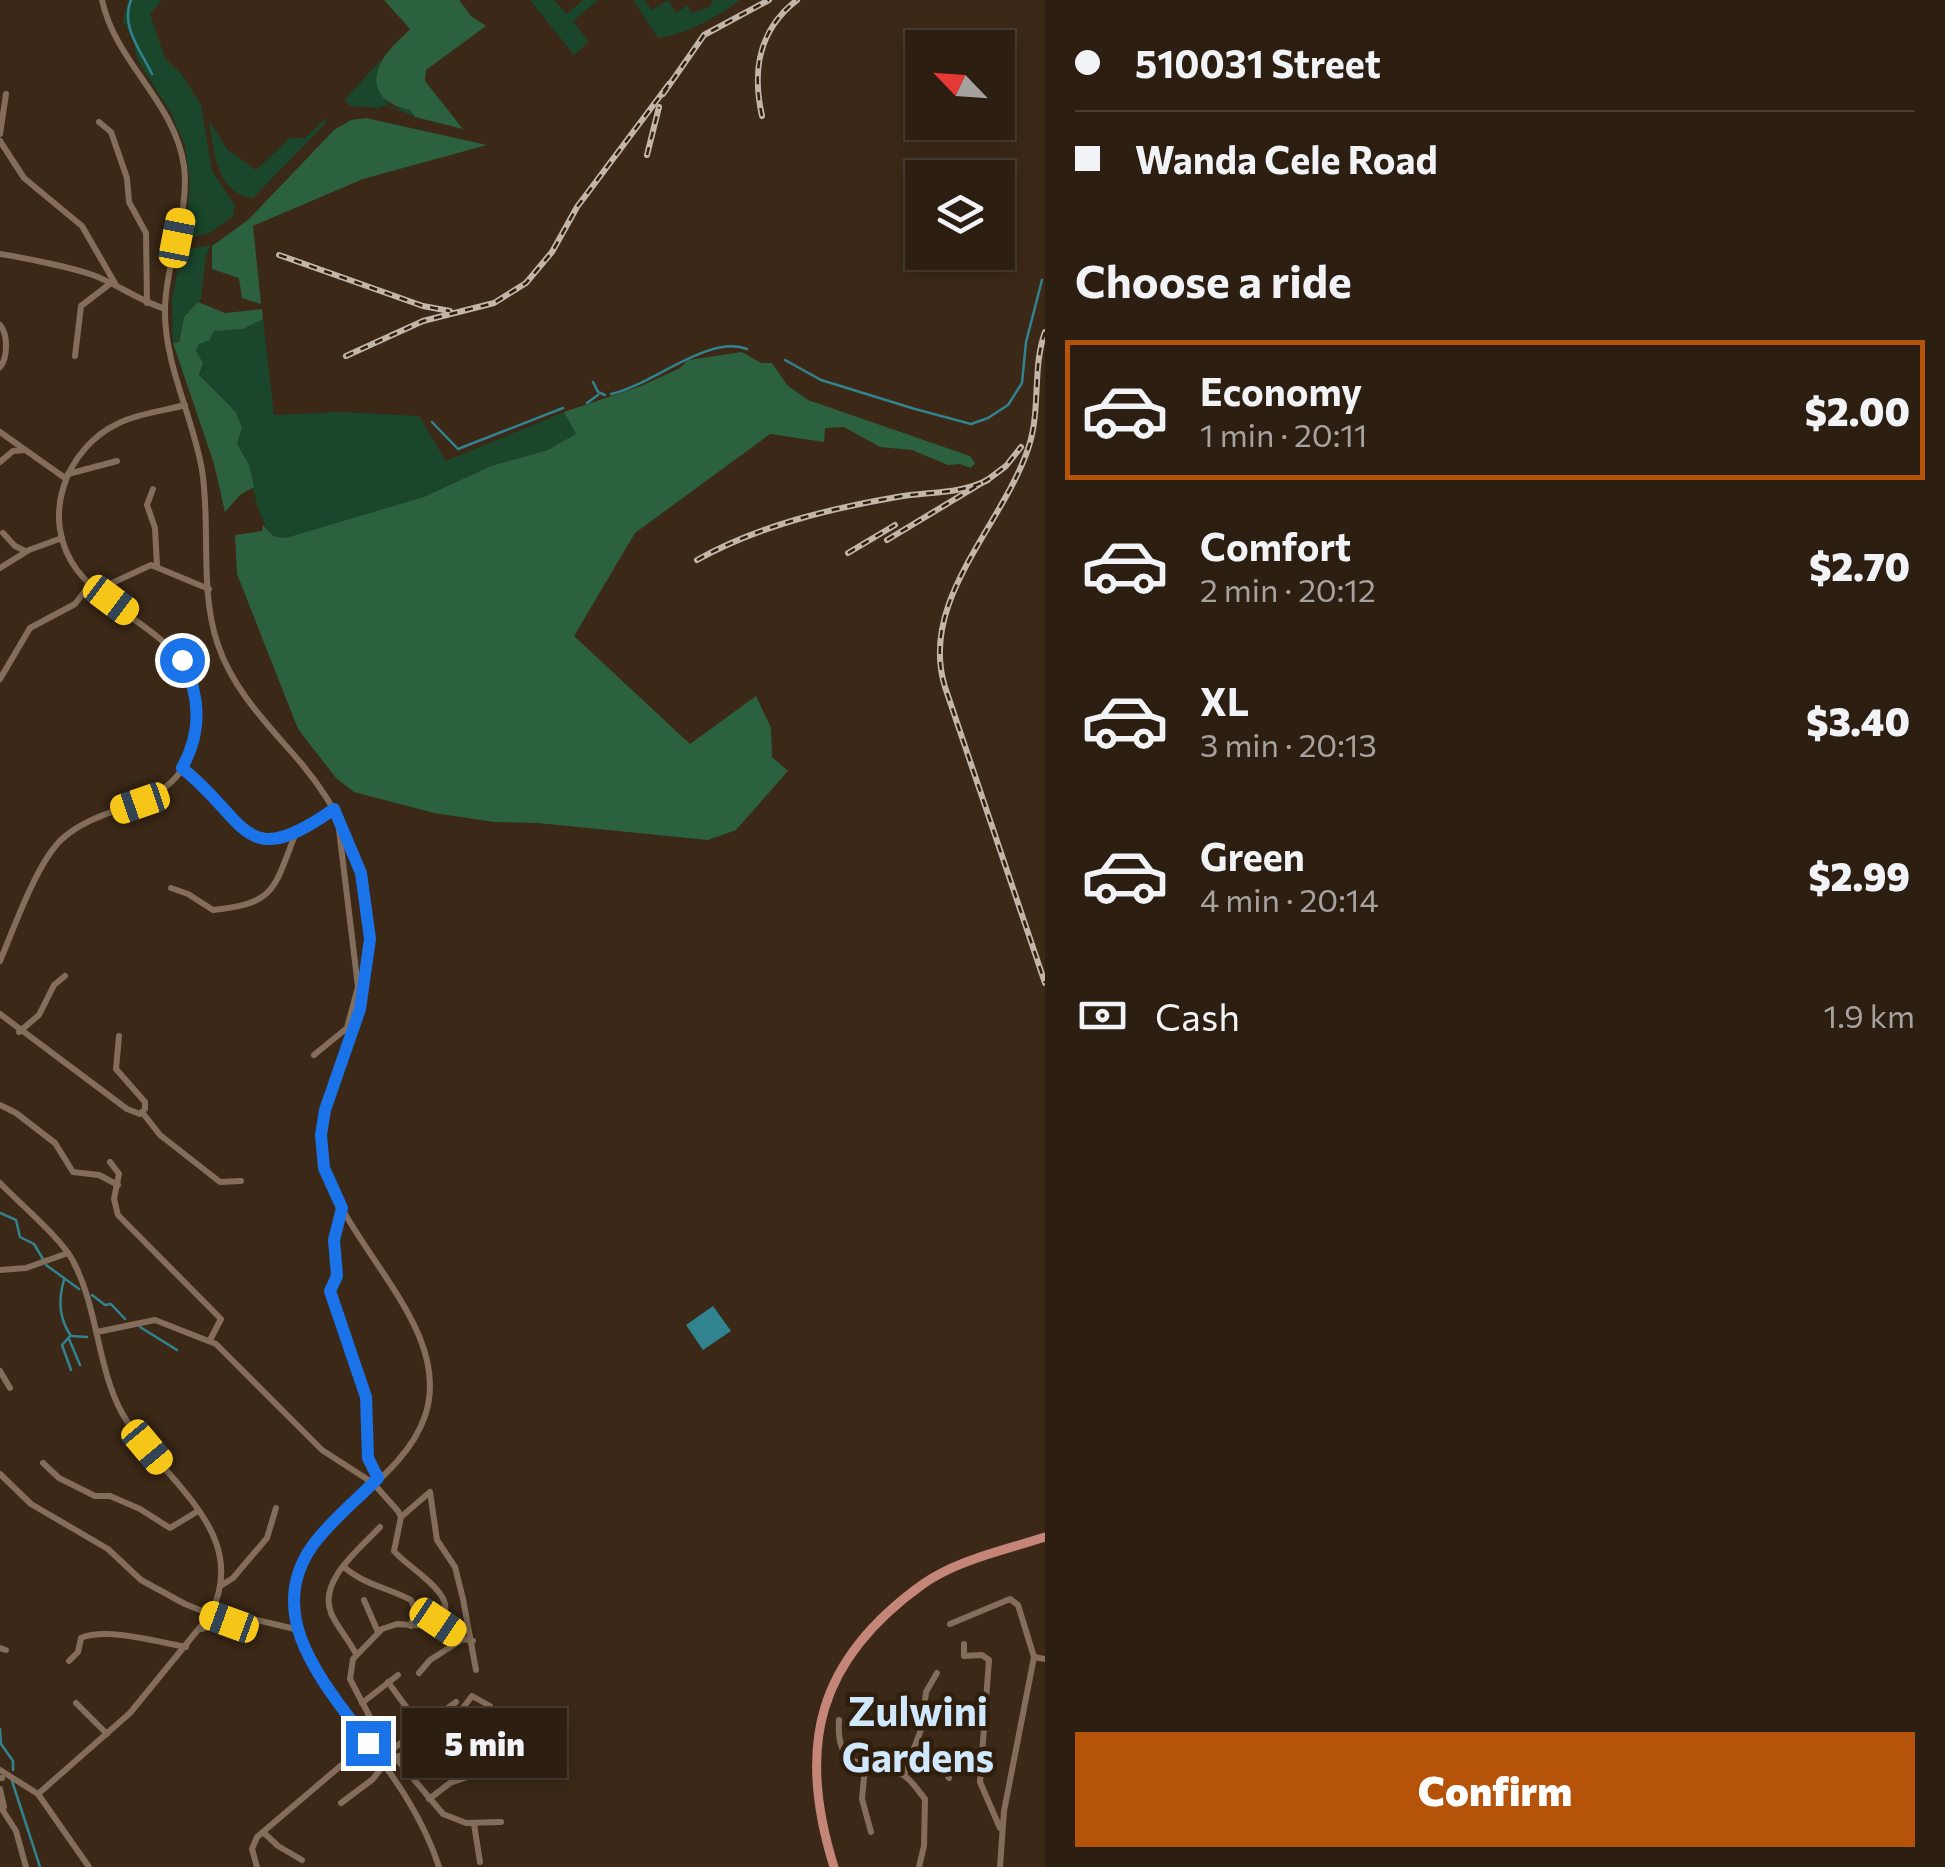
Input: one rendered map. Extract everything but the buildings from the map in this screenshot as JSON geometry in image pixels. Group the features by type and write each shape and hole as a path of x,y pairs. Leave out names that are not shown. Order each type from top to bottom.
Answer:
{"main road":[{"path":"834,1867 816,1790 816,1756 821,1721 838,1676 862,1638 918,1589 1045,1539"}],"street":[{"path":"102,0 112,32 166,116 182,152 184,198 165,309 170,354 202,472 216,638 233,678 333,810 361,873 370,939 360,1009 325,1110 321,1135 324,1168 342,1208 418,1334 430,1373 428,1404 422,1425 405,1451 307,1554 295,1585 296,1629 315,1668 412,1804 439,1867"},
{"path":"6,94 0,137 24,178 82,226 113,284"},
{"path":"99,122 111,132 127,178 130,202 148,238 147,303"},
{"path":"5,255 90,274 131,297 165,309"},
{"path":"75,356 81,306 113,284"},
{"path":"0,325 6,336 5,360 0,367"},
{"path":"0,961 54,846 86,822 151,798 182,768 192,748 198,719 197,698 187,670 167,643 94,587 72,562 62,538 60,502 66,476 80,452 109,428 185,405"},
{"path":"0,432 66,476"},
{"path":"0,462 15,450 26,450"},
{"path":"66,476 117,460"},
{"path":"153,489 147,501 157,566"},
{"path":"4,533 26,552"},
{"path":"0,568 26,552 62,538"},
{"path":"0,679 24,637 36,625 75,604 94,587 135,569 157,566 209,588"},
{"path":"182,768 252,837 272,841 295,834 333,810"},
{"path":"314,1055 347,1028 358,987 347,884 333,810"},
{"path":"171,888 215,911 264,899 295,834"},
{"path":"20,1032 39,1014 54,984 64,976"},
{"path":"0,1014 133,1114 142,1112"},
{"path":"118,1040 116,1069 146,1102 142,1112"},
{"path":"0,1105 55,1143 73,1172 99,1175 118,1185"},
{"path":"142,1112 160,1135 220,1182 241,1180"},
{"path":"110,1162 118,1170 114,1203 118,1216 221,1319 210,1340"},
{"path":"0,1183 74,1261 121,1411 198,1512 220,1547 223,1565 221,1586 210,1615 186,1647 108,1735 38,1794"},
{"path":"342,1208 334,1240 337,1276 330,1291 366,1397 368,1458 376,1481 402,1517"},
{"path":"0,1270 26,1268 68,1253"},
{"path":"97,1332 152,1319 210,1340 322,1450 376,1481"},
{"path":"0,1371 10,1388"},
{"path":"42,1463 59,1478 95,1496 110,1496 140,1509 170,1528 198,1512"},
{"path":"0,1474 31,1504 108,1549 141,1580 229,1622"},
{"path":"476,1670 473,1641 454,1567 438,1540 432,1496 428,1492 402,1517 394,1550 443,1596 446,1610 438,1622 425,1627 392,1625 378,1632 357,1654 349,1676 378,1734 446,1816 474,1824 501,1822"},
{"path":"221,1586 233,1578 267,1538 276,1508"},
{"path":"357,1654 334,1617 329,1603 330,1588 380,1527"},
{"path":"344,1567 359,1580 381,1585 411,1600 415,1610 411,1626"},
{"path":"950,1624 1010,1599 1018,1605 1034,1657 1001,1829 1000,1867"},
{"path":"364,1600 378,1632"},
{"path":"200,1629 250,1618 296,1629"},
{"path":"438,1622 463,1639 473,1641"},
{"path":"70,1661 78,1652 81,1638 87,1635 186,1647"},
{"path":"420,1674 430,1660 463,1639"},
{"path":"964,1644 964,1656 989,1660 980,1782 1001,1829"},
{"path":"1034,1657 1045,1659"},
{"path":"904,1775 924,1721 926,1692 938,1673"},
{"path":"362,1703 398,1674"},
{"path":"388,1682 418,1720 427,1724"},
{"path":"392,1754 435,1744 470,1697 481,1698 490,1706"},
{"path":"392,1754 456,1702"},
{"path":"76,1703 108,1735"},
{"path":"475,1716 485,1752 482,1772"},
{"path":"839,1720 841,1747 852,1760 904,1775 926,1802 919,1867"},
{"path":"257,1867 253,1845 263,1832 378,1734"},
{"path":"911,1756 936,1761 949,1778"},
{"path":"341,1803 373,1779 384,1764"},
{"path":"866,1767 862,1800 871,1832"},
{"path":"429,1799 450,1784 482,1772 500,1774"},
{"path":"26,1867 20,1840 3,1810 1,1779 38,1794 88,1867"},
{"path":"474,1824 480,1862"},
{"path":"263,1832 302,1860"}],"green space":[{"path":"128,0 162,0 150,14 165,58 182,75 201,105 212,171 235,205 233,216 210,233 191,237 186,231 190,182 185,146 171,113 137,59 123,20"},
{"path":"384,0 459,0 472,17 486,26 426,70 425,81 463,129 415,117 380,93 378,69 410,29"},
{"path":"530,0 554,0 566,14 583,0 598,0 573,21 589,42 574,55"},
{"path":"633,0 644,0 652,10 668,0 676,13 688,5 691,13 710,7 713,0 740,0 701,24 658,38"},
{"path":"382,59 377,77 389,106 410,110 415,117 386,105 350,106 345,99"},
{"path":"328,116 324,125 253,198 241,195 224,179 215,156 209,120 227,149 256,170 290,138 305,138"},
{"path":"366,118 487,145 363,179 253,226 261,304 242,298 239,278 212,269 212,246 248,220 334,130 351,120"},
{"path":"210,245 201,299 184,317 178,342 173,343 172,298 182,250"},
{"path":"198,302 225,313 262,309 263,319 243,329 214,331 210,340 199,344 196,351 203,363 199,375 236,412 242,428 237,444 249,465 254,487 240,495 225,512 214,464 173,343 179,342 184,317"},
{"path":"263,319 274,415 340,412 419,416 446,461 564,412 577,434 548,450 491,466 425,497 325,528 286,538 273,536 261,517 237,444 242,428 236,412 199,375 203,367 196,351 213,331 243,329"},
{"path":"742,352 761,363 772,363 787,385 808,400 970,456 975,463 971,468 948,465 912,450 880,447 844,427 825,428 824,442 770,434 635,533 574,636 690,744 756,696 771,728 772,757 788,771 736,830 708,840 494,822 434,813 354,792 336,778 298,729 237,574 235,535 262,531 263,525 273,536 286,538 424,497 491,466 548,450 576,434 564,412 641,386 680,368 688,360"}],"water":[{"path":"713,1306 731,1331 703,1350 686,1325"}],"waterway":[{"path":"131,0 130,29 152,74"},
{"path":"785,360 821,380 971,424 1008,405 1022,383 1026,342 1042,280"},
{"path":"611,394 715,349 747,349"},
{"path":"593,382 598,392 605,395"},
{"path":"587,403 598,395"},
{"path":"432,422 458,449 563,408"},
{"path":"0,1213 16,1220 20,1237 34,1244 43,1259"},
{"path":"46,1265 79,1289"},
{"path":"64,1280 60,1302 64,1323 71,1336 87,1337"},
{"path":"92,1295 105,1305 111,1304 125,1319"},
{"path":"140,1327 177,1350"},
{"path":"70,1336 62,1345 71,1370"},
{"path":"69,1339 80,1365"},
{"path":"0,1729 1,1744 13,1761 13,1770"},
{"path":"12,1781 40,1867"}],"railway":[{"path":"663,94 704,35 769,0"},
{"path":"762,116 758,83 761,52 774,24 797,0"},
{"path":"346,356 423,321 494,303 526,283 552,252 577,207 669,84"},
{"path":"647,155 659,107"},
{"path":"279,255 423,306 450,311"},
{"path":"1045,332 1029,446 1017,476 953,594 943,624 940,655 945,687 1045,983"},
{"path":"887,540 990,478 1021,447"},
{"path":"697,560 744,537 819,513 954,490 988,480"},
{"path":"848,553 895,525"}],"district":[{"name":"Zulwini Gardens","path":"918,1732"}],"route":[{"path":"182,660 194,687 198,709 195,739 182,768 204,786 241,829 258,839 280,840 334,809 357,858 365,888 370,939 365,986 325,1110 321,1146 324,1168 342,1208 334,1240 337,1276 330,1294 366,1397 368,1458 378,1478 307,1554 295,1585 294,1610 303,1648 368,1743"}]}
